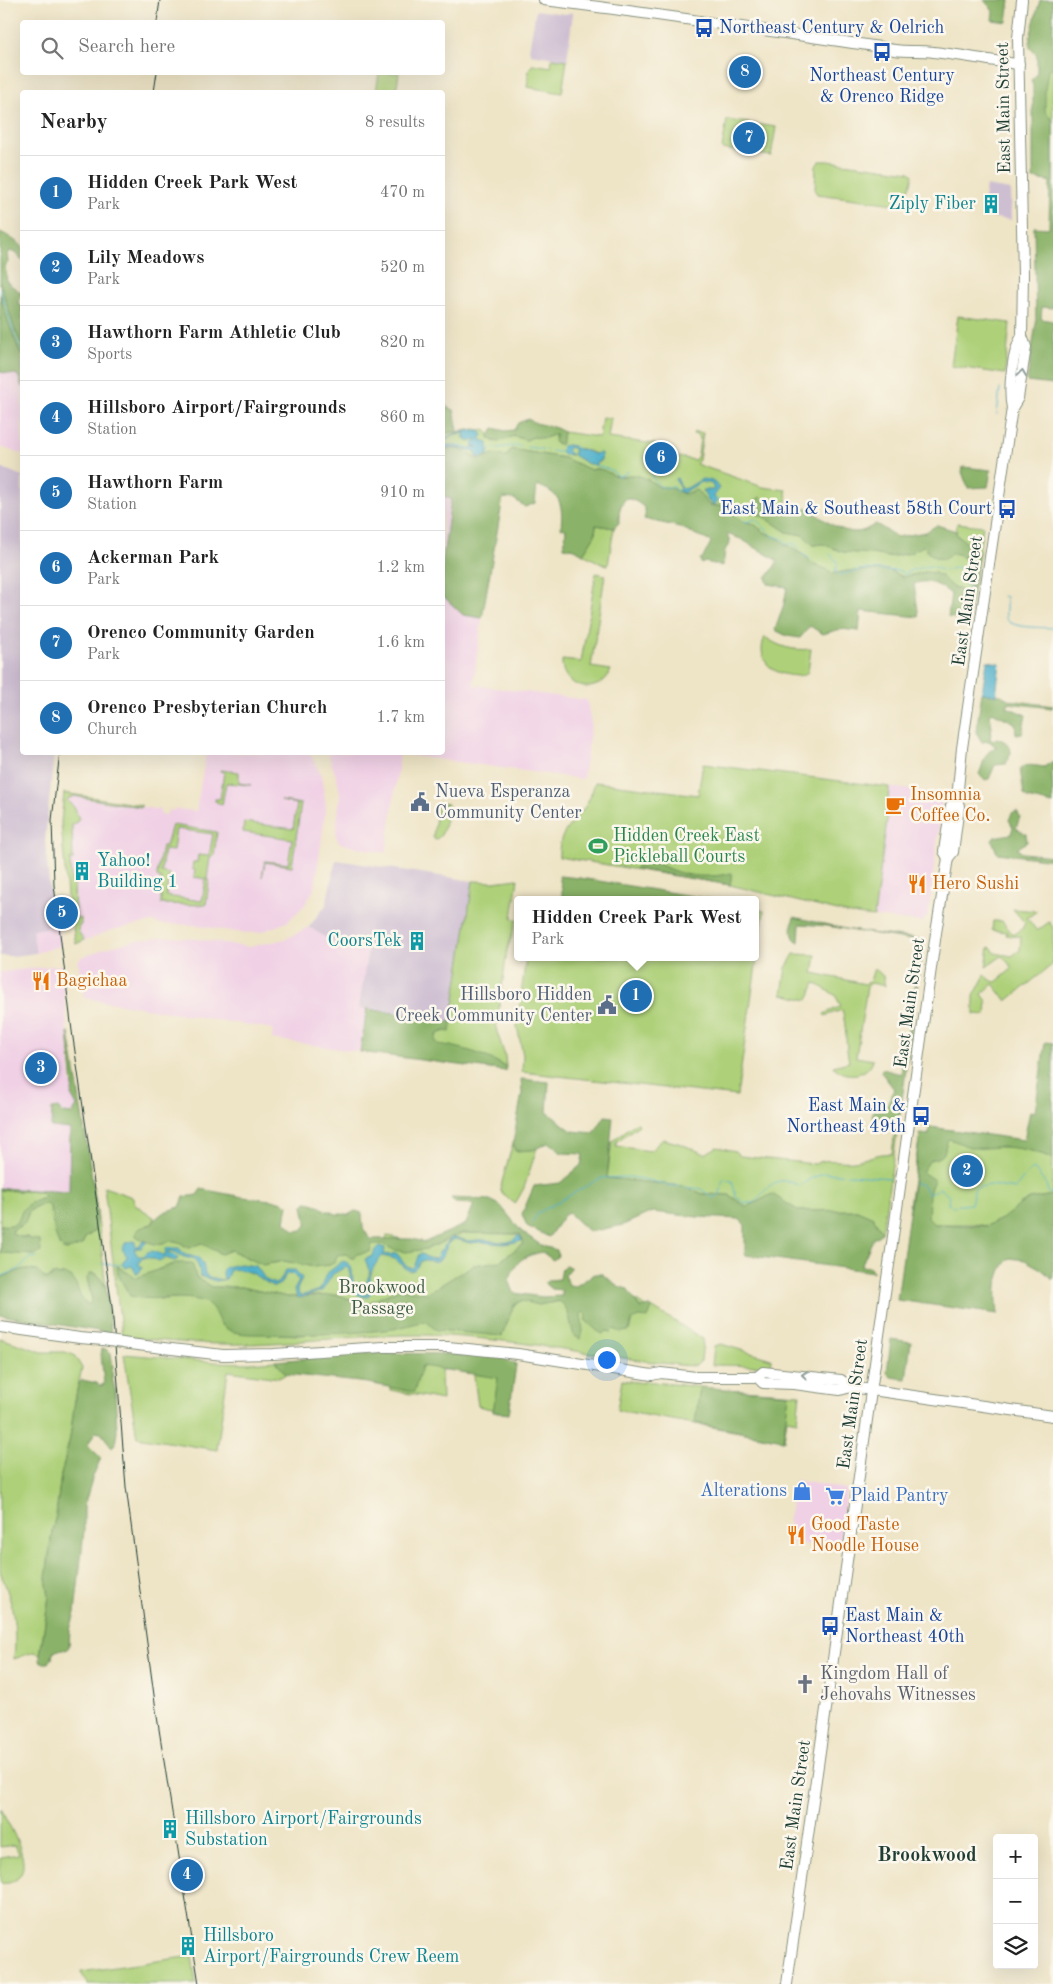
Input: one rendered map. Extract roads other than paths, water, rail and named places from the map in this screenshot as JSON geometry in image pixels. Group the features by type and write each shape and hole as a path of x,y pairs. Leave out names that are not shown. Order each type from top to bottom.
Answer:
{"main road":[{"path":"544,0 881,47 892,44 914,46 919,50 1019,64"},
{"name":"East Main Street","path":"787,1984 948,858 944,851 950,806 956,800 1012,408 1018,398 1026,347 1022,336 1023,275 1018,38 1022,0"},
{"path":"0,1321 81,1334 89,1338"},
{"path":"0,1327 202,1352 210,1355 250,1355 383,1347 448,1347 528,1355 641,1374 661,1373 696,1377 757,1377 763,1372 795,1374 841,1380 851,1387 1053,1416"}],"water":[{"path":"474,430 480,431 483,435 480,439 488,443 488,455 479,458 475,451 449,447 445,450 445,445 467,449 478,447 472,446 478,439 470,442 463,437 464,433 452,436 445,441 445,438 457,433"},
{"path":"568,445 593,454 601,453 601,460 595,466 588,464 573,455 575,450 571,447 566,450 572,455 563,454 561,451 562,446"},
{"path":"677,478 682,489 702,479 714,481 720,488 714,496 717,502 714,505 708,501 703,490 714,490 712,484 701,482 683,493 678,490 680,488 675,479"},
{"path":"987,661 1000,663 996,695 982,693"},
{"path":"520,1236 522,1241 504,1244 470,1243 456,1239 450,1241 440,1260 421,1261 412,1271 409,1271 395,1259 382,1256 370,1277 373,1291 367,1297 358,1294 352,1288 350,1271 346,1267 333,1274 322,1291 300,1298 297,1297 294,1290 299,1281 292,1273 286,1274 282,1283 274,1287 253,1274 242,1270 230,1270 226,1279 222,1280 224,1278 222,1271 225,1267 240,1264 256,1266 266,1280 275,1284 280,1281 286,1270 295,1270 302,1278 297,1290 300,1296 320,1290 326,1274 343,1261 351,1267 353,1281 358,1291 365,1295 369,1292 367,1280 370,1273 365,1259 373,1256 379,1246 385,1248 384,1254 391,1255 396,1253 409,1268 412,1268 420,1253 428,1258 437,1259 438,1254 452,1237 468,1241 506,1242"},
{"path":"135,1241 135,1246 139,1247 143,1241 147,1242 141,1248 134,1249 138,1256 144,1256 149,1251 165,1255 166,1248 179,1248 185,1255 198,1257 203,1264 205,1274 209,1277 222,1280 216,1281 200,1276 198,1265 193,1258 169,1251 168,1253 175,1255 178,1259 175,1261 165,1258 159,1261 147,1257 141,1259 139,1264 142,1268 139,1273 136,1273 132,1266 125,1268 122,1264 127,1256 122,1249 126,1242"}],"waterway":[{"path":"0,289 20,346"},
{"path":"997,414 1000,389"},
{"path":"455,446 474,449"},
{"path":"488,449 521,446"},
{"path":"527,447 548,450"},
{"path":"552,451 563,453"},
{"path":"595,465 611,470 618,476 628,471"},
{"path":"650,469 653,479 661,487 673,487 676,491 679,491"},
{"path":"715,499 730,504"},
{"path":"744,521 748,522 755,519 773,536 783,539 786,544 795,544 799,549"},
{"path":"801,553 810,559"},
{"path":"830,554 838,563 835,571 839,575 864,569 900,571 906,575 909,571 924,567 931,566 944,571 958,567 963,570 967,586 971,589"},
{"path":"1003,596 1006,597 1006,618 1009,622 1020,626 1053,628"},
{"path":"915,1183 923,1185 928,1195 939,1188 949,1196 948,1204 952,1206 971,1204 975,1188 990,1185 1015,1189 1028,1172 1034,1169 1046,1184 1048,1192 1053,1194"},
{"path":"532,1222 538,1213 601,1178 630,1177 667,1185 701,1189 713,1198 720,1194 723,1179 732,1181 736,1196 744,1203 753,1203 768,1187 778,1181 791,1182 800,1186 810,1179 825,1173 889,1178"},
{"path":"0,1277 19,1269 29,1258 37,1257"},
{"path":"103,1264 121,1265"}],"tram line":[{"path":"157,20 160,0"},
{"path":"154,90 157,75"},
{"path":"60,755 52,820 54,885 72,1031 112,1307 126,1487 156,1710 199,1984"}],"place":[{"name":"Northeast Century & Oelrich","path":"704,28"},
{"name":"Northeast Century & Orenco Ridge","path":"882,52"},
{"name":"Orenco Presbyterian Church","path":"745,72"},
{"name":"Orenco Community Garden","path":"749,138"},
{"name":"Ziply Fiber","path":"991,204"},
{"name":"Ackerman Park","path":"661,458"},
{"name":"East Main & Southeast 58th Court","path":"1007,509"},
{"name":"Nueva Esperanza Community Center","path":"420,802"},
{"name":"Insomnia Coffee Co.","path":"895,805"},
{"name":"Hidden Creek East Pickleball Courts","path":"598,846"},
{"name":"Yahoo! Building 1","path":"82,871"},
{"name":"Hero Sushi","path":"917,884"},
{"name":"Hawthorn Farm","path":"62,913"},
{"name":"CoorsTek","path":"417,941"},
{"name":"Bagichaa","path":"41,981"},
{"name":"Hidden Creek Park West","path":"636,996"},
{"name":"Hillsboro Hidden Creek Community Center","path":"607,1005"},
{"name":"Hawthorn Farm Athletic Club","path":"41,1068"},
{"name":"East Main & Northeast 49th","path":"921,1116"},
{"name":"Lily Meadows","path":"967,1171"},
{"name":"Alterations","path":"802,1491"},
{"name":"Plaid Pantry","path":"835,1496"},
{"name":"Good Taste Noodle House","path":"796,1535"},
{"name":"East Main & Northeast 40th","path":"830,1626"},
{"name":"Kingdom Hall of Jehovahs Witnesses","path":"805,1684"},
{"name":"Hillsboro Airport/Fairgrounds Substation","path":"170,1829"},
{"name":"Hillsboro Airport/Fairgrounds","path":"187,1875"},
{"name":"Hillsboro Airport/Fairgrounds Crew Reem","path":"188,1946"}],"district":[{"name":"Brookwood","path":"927,1856"}],"park label":[{"name":"Brookwood Passage","path":"382,1298"}]}
